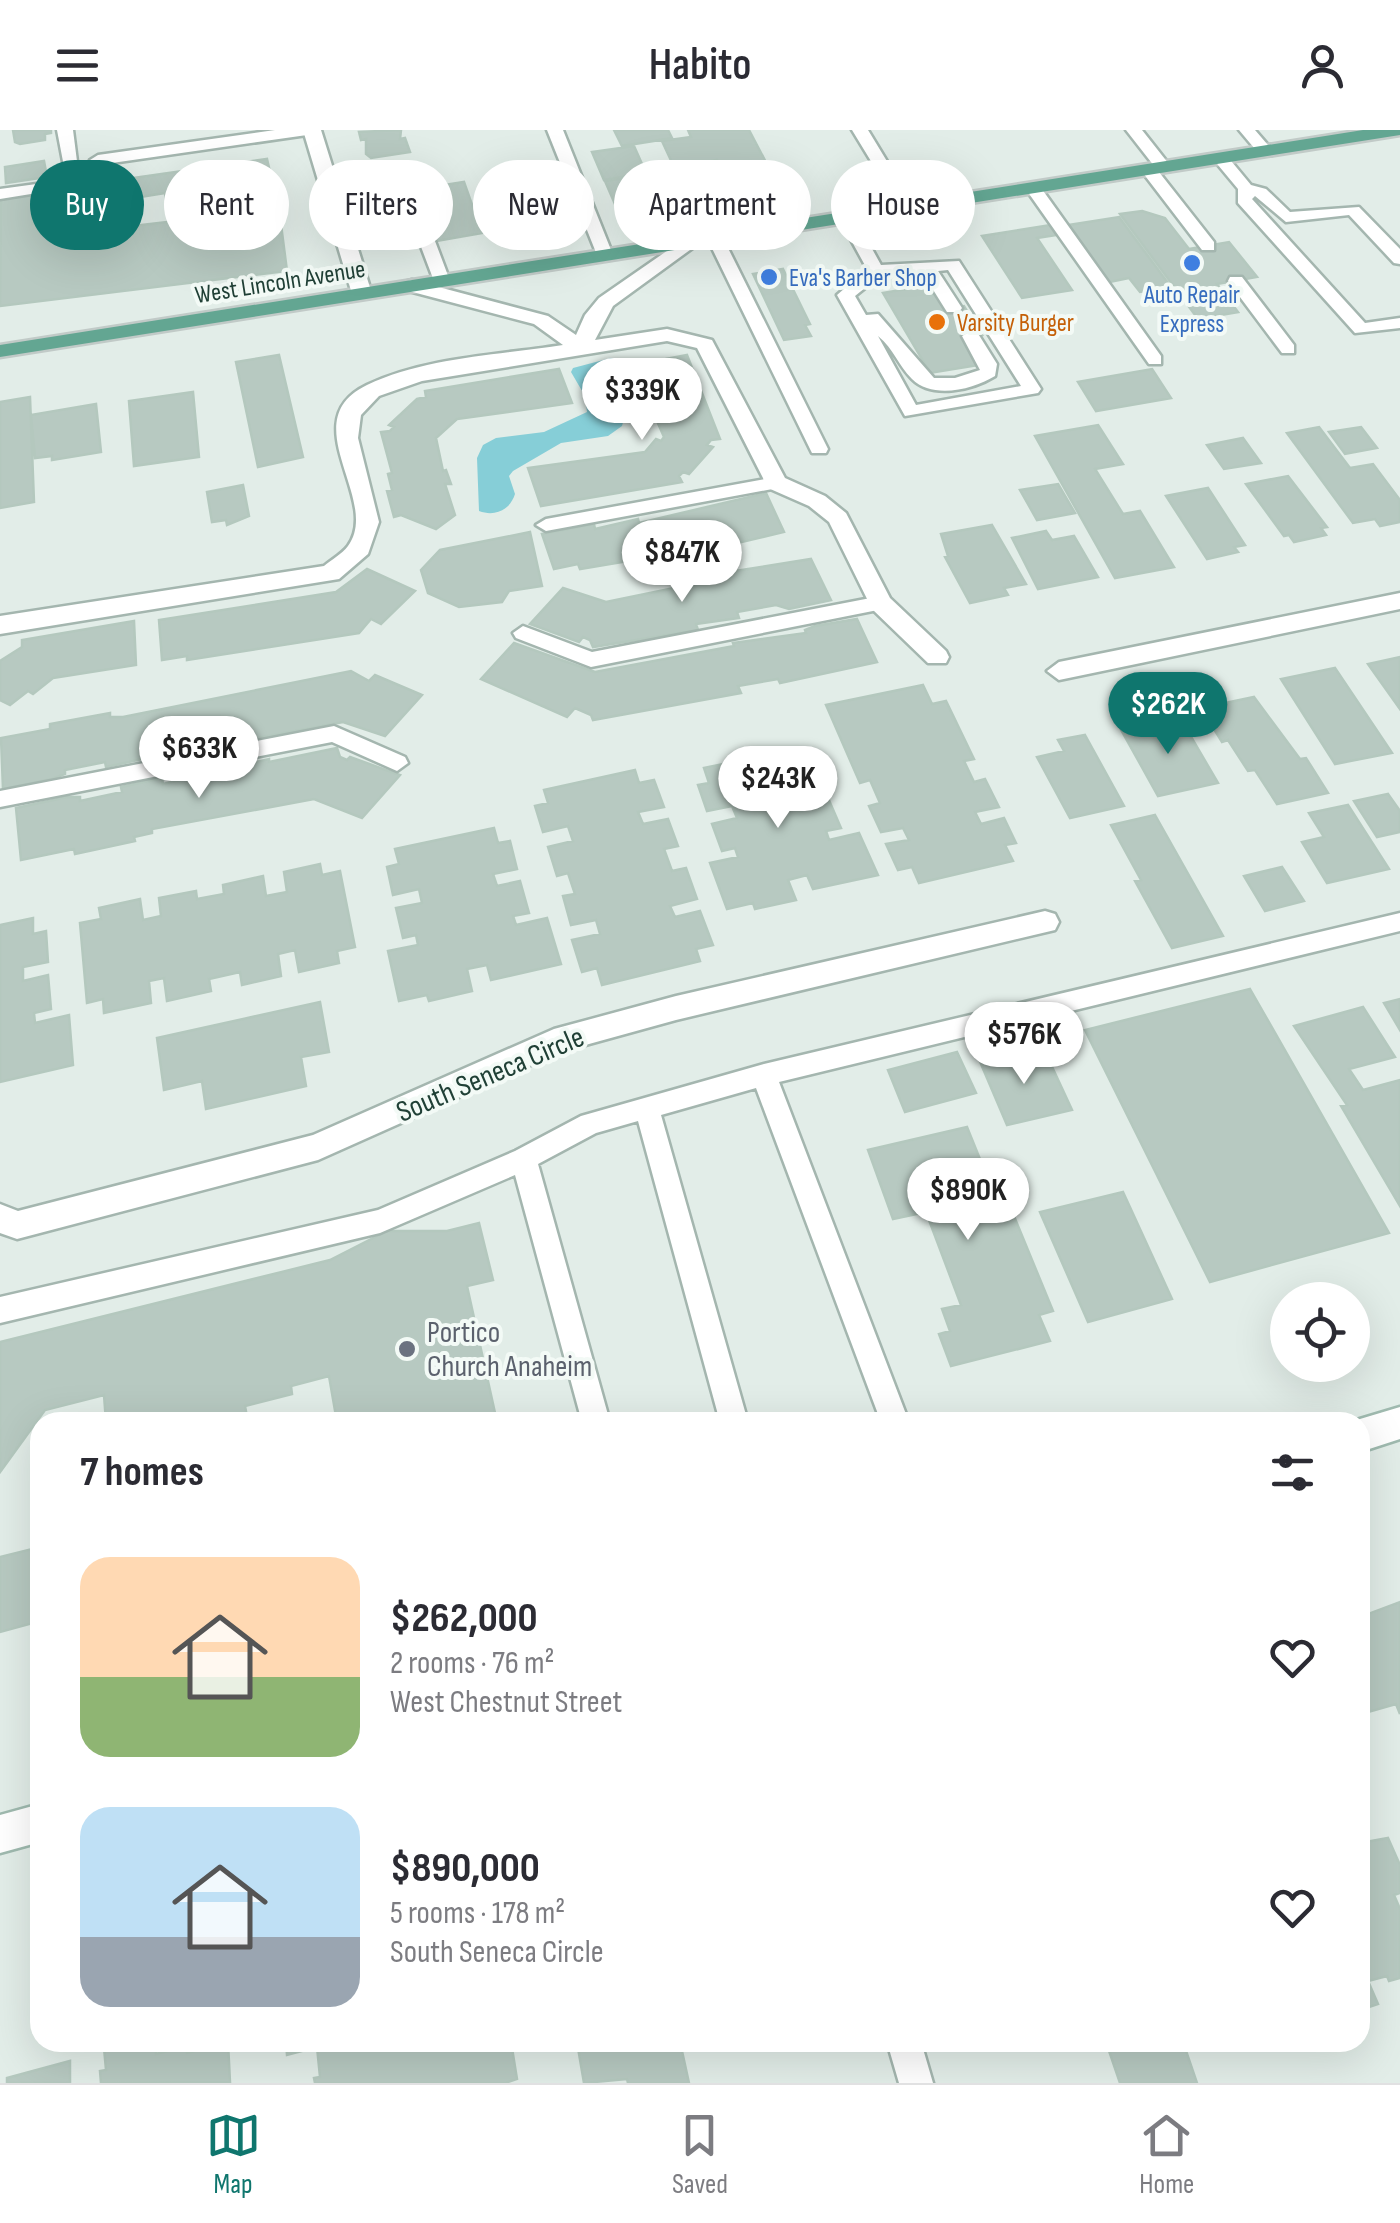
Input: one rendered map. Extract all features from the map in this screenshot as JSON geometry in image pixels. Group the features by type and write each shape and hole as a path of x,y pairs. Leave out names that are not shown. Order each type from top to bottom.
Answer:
{"main road":[{"name":"West Lincoln Avenue","path":"975,197 1398,130"},
{"name":"West Lincoln Avenue","path":"0,351 643,250"}],"street":[{"path":"310,130 321,160"},
{"path":"349,250 362,294"},
{"path":"581,348 595,315 606,302 677,250"},
{"path":"412,286 541,320 581,348"},
{"path":"0,625 331,573 358,552 368,535 370,514 344,430 348,415 363,398 401,379 668,334 706,344 776,483 816,501 838,518 881,603 937,657"},
{"path":"1059,671 1400,600"},
{"name":"South Seneca Circle","path":"0,1218 17,1226 318,1147 554,1041 676,1008 1045,922"},
{"path":"1370,1432 1400,1423"},
{"path":"0,1834 30,1825"}],"lane":[{"path":"0,194 56,186 72,174 65,130"},
{"path":"98,160 310,130"},
{"path":"554,130 605,256"},
{"path":"860,130 878,160"},
{"path":"1134,130 1208,246"},
{"path":"1247,130 1266,152"},
{"path":"1221,159 1246,190 1260,192 1286,217 1353,210 1400,260"},
{"path":"1032,188 1155,360"},
{"path":"1246,190 1244,200 1360,330 1400,323"},
{"path":"430,250 442,281"},
{"path":"722,250 819,449"},
{"path":"865,250 876,270"},
{"path":"953,265 1032,390 911,412 846,295 876,270 927,267 953,265"},
{"path":"927,267 953,308"},
{"path":"1236,281 1288,349"},
{"path":"855,287 880,334 900,345 918,375 928,382 946,384 985,376 990,368 971,336"},
{"path":"546,525 776,483"},
{"path":"523,633 590,660 881,603"},
{"path":"0,799 334,734 398,763"},
{"path":"0,1310 380,1220 524,1159 590,1124 764,1075 1400,922"},
{"path":"764,1075 891,1412"},
{"path":"647,1110 731,1412"},
{"path":"524,1159 593,1412"},
{"path":"907,2052 916,2083"}],"water":[{"path":"611,358 621,361 619,381 627,407 622,426 608,436 561,443 513,471 509,476 515,494 510,504 496,512 479,511 477,458 483,445 496,438 544,432 587,412 585,396 571,372 573,368"}],"building":[{"path":"13,130 51,133 45,134 45,140 20,144 15,142"},
{"path":"401,130 400,139 405,138 410,152 371,158 366,154 366,139 361,140 359,132"},
{"path":"614,130 668,130 672,138 622,146"},
{"path":"688,130 749,130 765,160 671,160 662,141 691,137"},
{"path":"634,146 640,160 614,160 614,178 604,180 592,152"},
{"path":"30,163 30,179 6,183 5,167"},
{"path":"164,174 164,193 144,196 144,177"},
{"path":"614,180 614,202 605,181"},
{"path":"464,182 473,208 473,235 453,238 453,184"},
{"path":"30,195 30,250 144,250 144,225 164,222 164,250 284,250 287,271 0,306 1,198"},
{"path":"1142,211 1165,218 1189,249 1229,242 1257,277 1217,284 1238,312 1198,319 1120,214"},
{"path":"1119,217 1171,287 1140,292 1129,278 1109,282 1069,225"},
{"path":"1050,225 1056,235 1037,238 1072,290 1022,298 982,236"},
{"path":"783,269 810,324 805,325 811,336 784,340 753,274"},
{"name":"Varsity Burger","path":"930,285 946,309 964,306 982,335 962,338 978,365 930,373 883,293"},
{"path":"279,355 303,457 258,467 236,362"},
{"path":"687,355 720,439 711,440 707,445 713,447 689,474 683,472 679,476 682,482 541,506 528,468 645,452 656,439 661,441 664,437 654,414 658,413 635,365"},
{"path":"559,369 572,403 457,419 436,438 443,471 446,470 451,484 445,484 455,515 436,529 401,515 394,517 387,491 392,490 388,474 392,473 381,432 390,431 394,427 389,425 417,399 426,397 425,391"},
{"path":"1152,369 1171,398 1096,411 1078,382"},
{"path":"193,392 199,457 134,466 129,401"},
{"path":"30,397 34,502 0,508 0,402"},
{"path":"96,404 101,452 52,460 52,456 35,458 31,415"},
{"path":"1098,425 1123,464 1095,469 1123,514 1140,511 1174,567 1115,578 1035,436"},
{"path":"1319,427 1350,468 1373,464 1400,500 1400,522 1380,526 1375,519 1353,523 1287,433"},
{"path":"1361,427 1377,448 1345,454 1329,432"},
{"path":"1243,438 1261,463 1224,469 1207,445"},
{"path":"1288,476 1327,527 1321,528 1326,535 1294,542 1289,535 1284,536 1246,484"},
{"path":"1058,484 1075,513 1037,520 1020,490"},
{"path":"243,485 249,516 227,525 226,520 212,522 207,492"},
{"path":"1208,488 1245,545 1234,547 1238,552 1207,559 1166,496"},
{"path":"766,493 784,532 644,565 642,561 628,561 554,569 542,534 594,524 595,529 638,519 639,523"},
{"path":"992,525 1026,584 1004,588 1008,595 970,603 945,557 948,556 941,534"},
{"path":"1046,531 1052,540 1074,536 1098,577 1038,589 1012,538"},
{"path":"530,532 542,586 509,591 502,602 459,607 428,593 421,570 440,550"},
{"path":"811,559 831,600 789,609 776,605 737,612 739,618 696,624 698,630 593,647 583,637 579,642 530,624 563,588 606,602 718,579 716,574"},
{"path":"367,569 415,591 381,624 371,619 359,633 187,660 187,656 162,660 159,620 336,592"},
{"path":"857,619 877,662 780,683 778,679 738,686 741,693 593,720 591,715 575,708 567,717 481,679 514,643 595,672 734,646 733,643 806,633 815,626"},
{"path":"134,621 136,665 53,678 10,705 0,700 0,661 22,647 22,640"},
{"path":"1400,657 1400,709 1368,664"},
{"path":"1335,668 1392,753 1335,764 1281,679"},
{"path":"351,671 369,681 375,675 422,695 385,736 343,722 106,767 105,762 3,789 1,738 50,729 50,724 110,713 110,717 123,717"},
{"path":"923,685 932,704 946,701 974,759 964,761 974,782 985,779 999,807 975,812 981,824 1004,818 1016,843 1005,845 1013,861 919,883 912,867 898,870 886,844 909,840 903,828 881,832 869,806 880,803 870,780 860,783 826,705"},
{"path":"1254,697 1300,759 1306,758 1328,793 1277,804 1255,770 1248,771 1228,740 1222,742 1201,708"},
{"path":"1152,719 1157,729 1183,723 1218,783 1158,796 1119,726"},
{"path":"1085,735 1124,806 1070,818 1037,757 1064,751 1058,740"},
{"path":"337,748 340,757 347,760 350,757 400,775 362,818 314,799 152,829 152,833 134,837 135,841 75,854 74,849 21,860 16,808 67,797 80,797 80,801 162,778 163,784 269,759"},
{"path":"796,749 802,762 813,760 824,787 802,792 806,803 828,798 841,828 826,831 829,840 859,833 878,875 813,889 807,875 788,880 796,900 755,909 753,903 727,909 710,863 738,857 735,848 722,851 712,824 737,818 732,806 707,811 698,785 709,783 704,768"},
{"path":"635,770 639,783 654,780 664,807 638,812 643,824 668,819 678,846 664,849 672,871 686,868 697,899 670,906 675,917 700,911 713,945 696,949 700,961 602,985 597,968 582,972 572,940 600,934 596,920 571,925 563,896 575,894 568,873 557,876 548,847 573,841 568,826 543,832 535,806 548,803 544,790"},
{"path":"1388,794 1400,811 1400,832 1377,837 1354,801"},
{"path":"1348,805 1389,869 1327,883 1302,842 1324,837 1309,813"},
{"path":"1155,815 1223,936 1172,948 1135,881 1141,880 1111,825"},
{"path":"494,828 498,843 510,841 517,869 493,874 497,886 520,881 529,913 513,916 516,925 547,918 561,964 491,980 487,965 467,969 472,991 429,1001 427,995 399,1001 388,951 418,945 416,935 403,938 396,908 422,903 419,889 393,895 387,867 399,864 395,849"},
{"path":"320,864 322,875 340,871 355,947 337,951 339,963 299,972 295,950 278,954 281,976 242,985 240,972 209,979 211,991 167,1001 164,978 149,981 151,1003 104,1013 103,999 87,1003 80,923 101,919 99,908 140,899 143,920 161,916 159,898 196,891 197,899 224,894 223,885 263,876 266,896 287,892 284,872"},
{"path":"1282,867 1304,901 1265,911 1244,876"},
{"path":"33,918 33,934 46,931 48,962 23,967 23,981 48,975 51,1009 34,1013 35,1023 69,1015 73,1065 0,1082 0,925"},
{"path":"1250,989 1389,1233 1210,1282 1085,1030"},
{"path":"1400,999 1400,1030 1384,1003"},
{"path":"320,1002 329,1052 301,1057 306,1086 206,1109 202,1081 164,1090 157,1038"},
{"path":"1363,1007 1395,1057 1349,1069 1363,1090 1400,1080 1400,1206 1341,1106 1347,1105 1294,1026"},
{"path":"1014,1049 1019,1062 1047,1056 1072,1110 1007,1125 978,1057"},
{"path":"957,1052 976,1093 905,1112 888,1070"},
{"path":"967,1127 992,1189 1002,1187 1053,1311 1039,1315 1050,1341 951,1366 939,1334 950,1331 942,1309 961,1305 926,1212 893,1219 868,1150"},
{"path":"1123,1192 1172,1299 1088,1322 1040,1212"},
{"path":"479,1223 493,1280 467,1286 495,1412 335,1412 329,1376 291,1386 292,1394 245,1406 246,1412 105,1412 104,1395 44,1412 30,1412 30,1431 0,1472 0,1342 330,1260 387,1231 447,1231"},
{"path":"30,1550 30,1624 0,1632 0,1557"},
{"path":"1400,1602 1400,1714 1396,1704 1370,1711 1370,1613"},
{"path":"1388,1838 1400,1865 1400,1893 1394,1895 1400,1909 1400,1978 1389,1981 1387,1976 1370,1980 1370,1841"},
{"path":"1370,1986 1378,2004 1370,2007"},
{"path":"104,2052 228,2052 230,2082 101,2083 100,2071 106,2070"},
{"path":"318,2052 513,2052 517,2079 505,2083 315,2083 314,2078 320,2077"},
{"path":"579,2052 682,2052 689,2083 628,2083 627,2079 584,2083"},
{"path":"1109,2052 1186,2052 1197,2083 1120,2083"},
{"path":"70,2061 70,2083 7,2083 7,2078"}],"place":[{"name":"Auto Repair Express","path":"1192,263"},
{"name":"Eva's Barber Shop","path":"769,277"},
{"name":"Varsity Burger","path":"937,322"},
{"name":"Portico Church Anaheim","path":"407,1349"}]}
